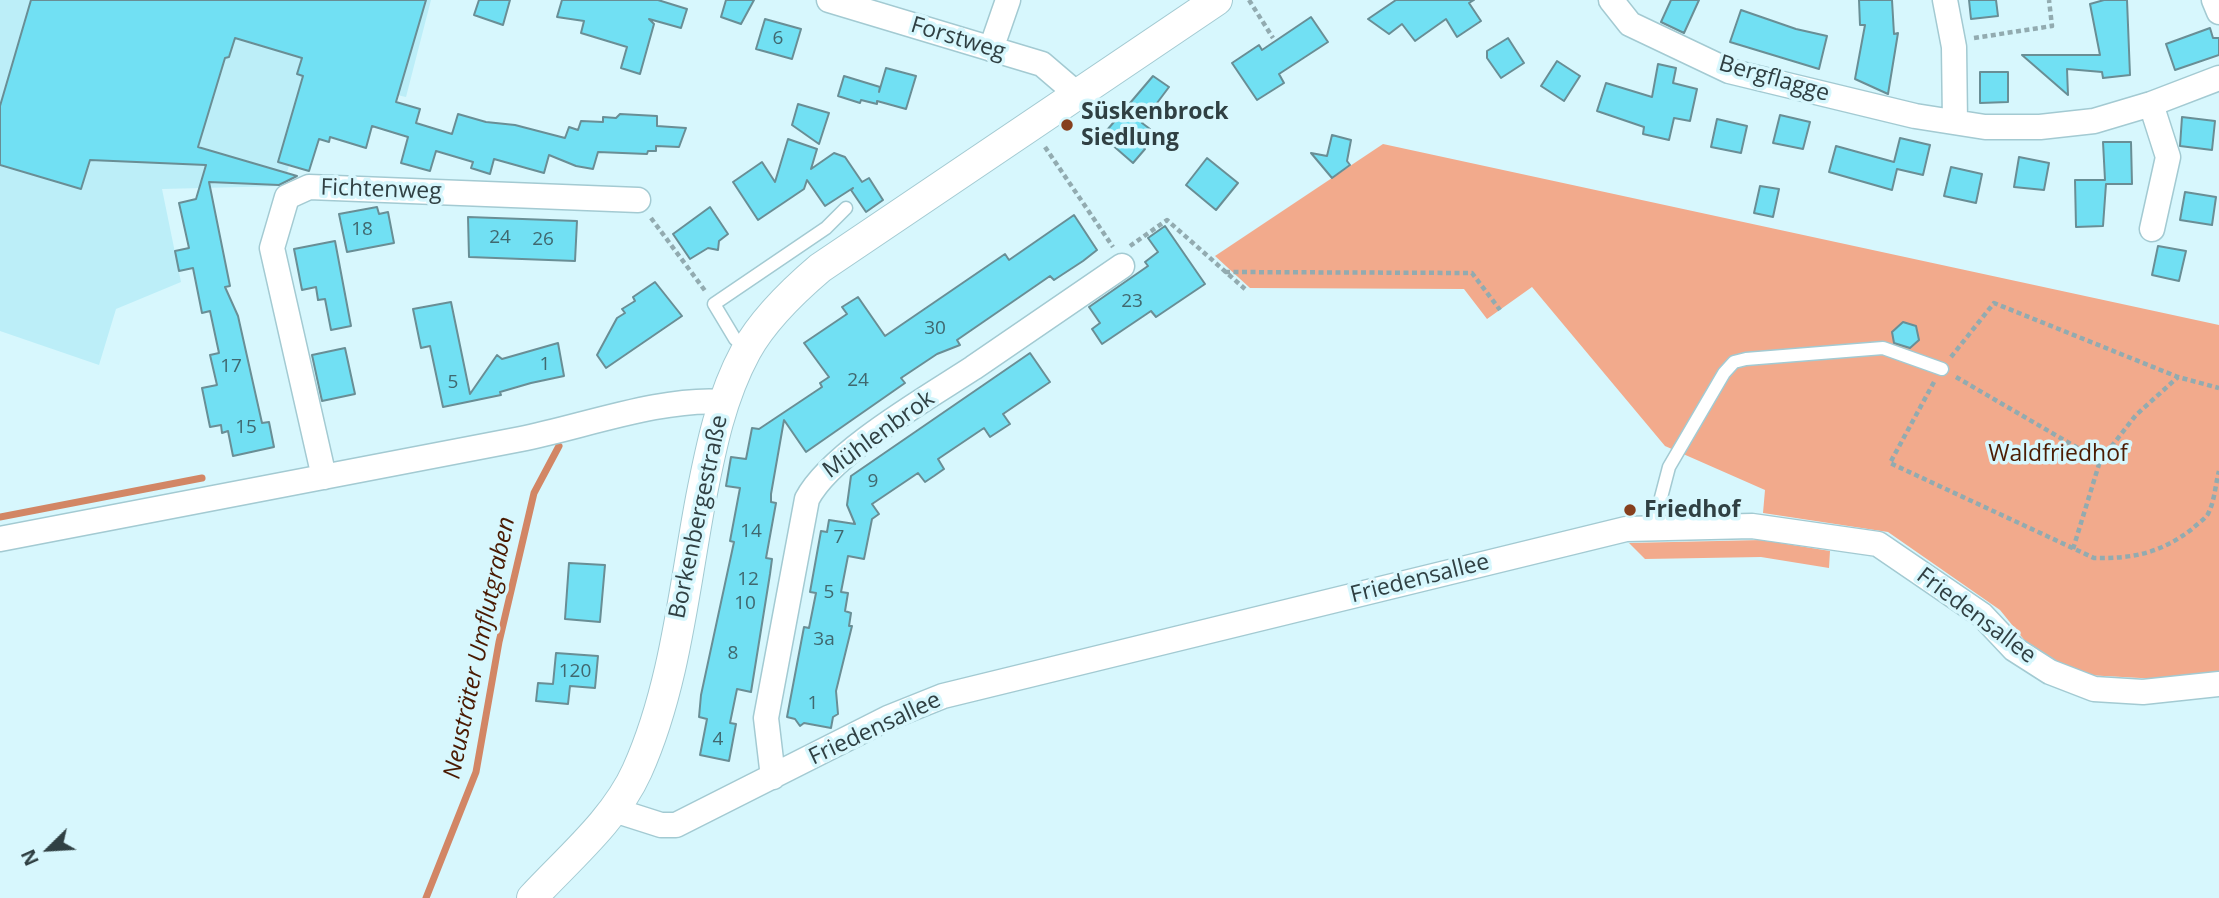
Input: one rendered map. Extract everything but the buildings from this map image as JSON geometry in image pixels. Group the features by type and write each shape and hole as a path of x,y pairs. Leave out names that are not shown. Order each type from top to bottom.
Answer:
{"street":[{"name":"Forstweg","path":"829,0 1042,64 1077,94"},
{"path":"992,49 1008,0"},
{"name":"Borkenbergestraße","path":"532,898 614,810 636,774 664,693 710,454 723,402 747,349 766,323 820,268 1217,0"},
{"name":"Bergflagge","path":"1611,0 1630,24 1729,71 1915,116 1985,127 2040,127 2094,121 2151,104 2219,78"},
{"path":"1945,0 1953,41 1955,121"},
{"path":"2214,0 2219,12"},
{"path":"2151,104 2168,157 2152,229"},
{"name":"Fichtenweg","path":"324,477 272,248 287,197 309,187 638,200"},
{"name":"Mühlenbrok","path":"773,777 766,718 807,499 816,481 829,468 1122,256"},
{"path":"0,539 544,435 668,406 707,401 723,402"},
{"name":"Friedensallee","path":"614,810 661,825 676,825 888,718 943,696 1626,529 1752,526 1878,544 1982,615 2014,649 2050,672 2094,689 2143,692 2219,684"}],"lane":[{"path":"747,349 735,339 714,304 826,228 846,208"},
{"path":"1653,528 1669,467 1724,373 1734,362 1769,356 1883,348 1942,369"}],"path":[{"path":"1249,0 1273,38"},
{"path":"1953,41 2052,26 2049,0"},
{"path":"1031,126 1122,256 1167,220 1245,289"},
{"path":"638,200 714,304"},
{"path":"1225,272 1472,273 1500,310"},
{"path":"2219,388 2178,377 1994,303 1942,369 1890,463 2094,558 2124,559 2152,553 2179,539 2206,517 2214,499 2219,471"},
{"path":"1942,369 2100,461"},
{"path":"2073,549 2100,461 2136,415 2178,377"}],"shaded area":[{"path":"0,0 431,0 406,97 367,88 313,84 283,186 162,189 181,282 116,309 99,365 0,331"}],"green space":[{"name":"Waldfriedhof","path":"1383,144 2219,325 2219,672 2176,680 2051,673 2000,610 1888,532 1763,513 1765,490 1665,446 1532,287 1487,319 1464,289 1250,288 1215,256"},
{"path":"1762,540 1830,551 1829,568 1761,557 1645,559 1629,543"}],"waterway":[{"name":"Neusträter Umflutgraben","path":"426,898 476,772 499,642 534,493 559,446"},
{"path":"0,517 202,478"}],"place":[{"name":"Süskenbrock Siedlung","path":"1067,125"},
{"name":"Friedhof","path":"1630,510"}]}
